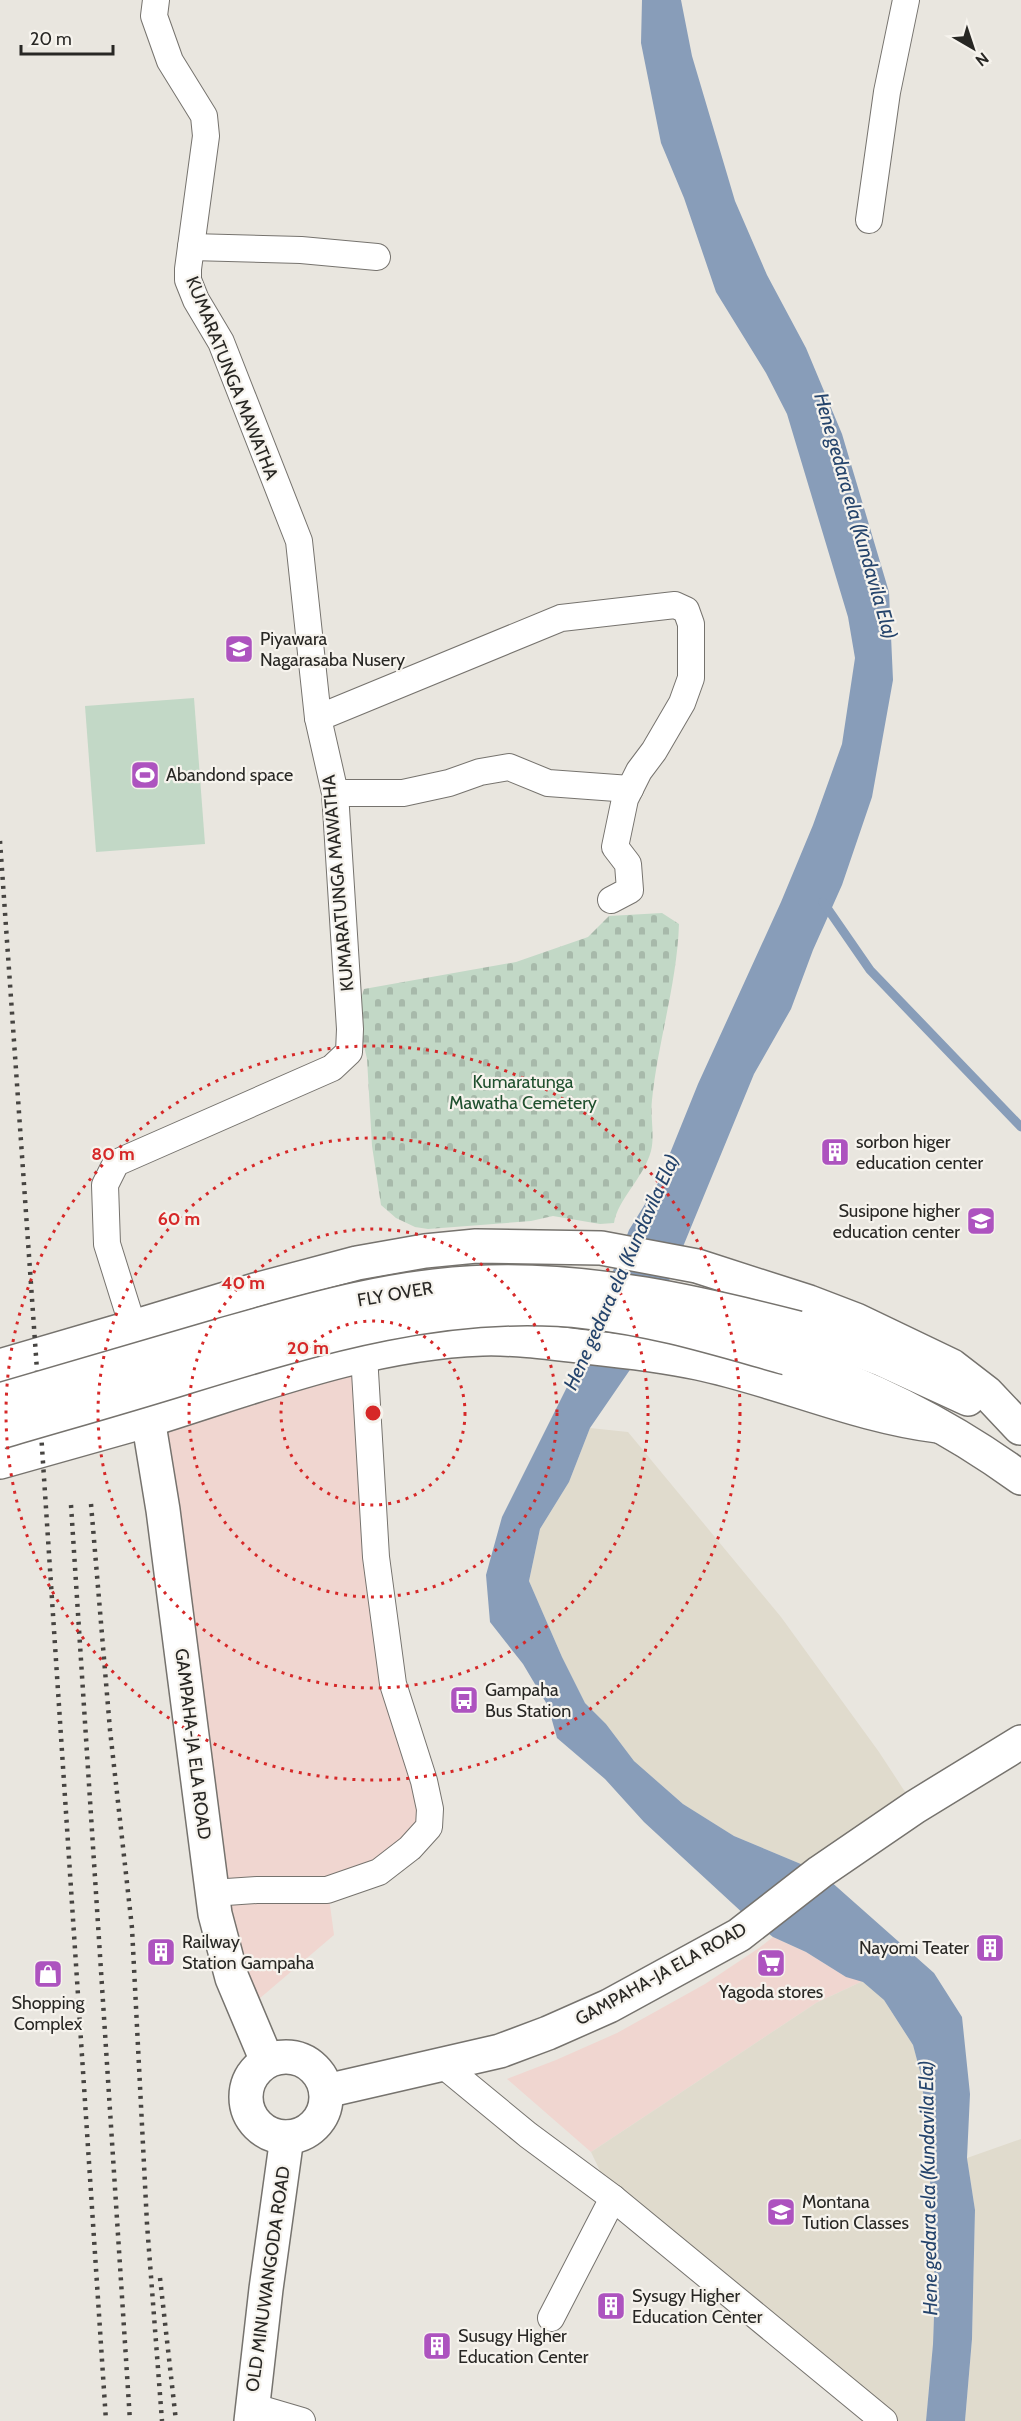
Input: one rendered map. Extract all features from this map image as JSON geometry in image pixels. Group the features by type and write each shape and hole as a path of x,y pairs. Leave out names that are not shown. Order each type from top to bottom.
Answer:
{"main road":[{"path":"0,1366 255,1290 357,1263 425,1251 476,1246 601,1248 697,1266 809,1302 905,1342 952,1366 987,1393 1021,1428"},
{"name":"FLY OVER","path":"0,1400 333,1305 430,1287 487,1282 541,1282 641,1292 690,1301 793,1343"},
{"name":"FLY OVER","path":"0,1432 297,1344 394,1322 494,1309 588,1312 793,1343"},
{"name":"GAMPAHA-JA ELA ROAD","path":"133,1327 164,1510 217,1926 232,1978 267,2061"},
{"path":"0,1462 364,1355 482,1339 566,1344 652,1354 755,1377 900,1422 938,1426"},
{"path":"793,1343 852,1347 914,1373 1021,1428"},
{"path":"793,1343 851,1382 938,1426 1021,1478"},
{"name":"GAMPAHA-JA ELA ROAD","path":"326,2091 443,2066 500,2051 609,2006 739,1935 820,1872 915,1807 1021,1742"},
{"path":"288,2056 308,2062 322,2077 326,2091 324,2113 308,2131 287,2137 270,2134 259,2128 251,2118 246,2106 249,2080 267,2061 288,2056"},
{"name":"OLD MINUWANGODA ROAD","path":"251,2414 287,2137"}],"street":[{"name":"KUMARATUNGA MAWATHA","path":"133,1327 107,1244 105,1185 116,1162 332,1068 349,1052 335,793 318,718 299,541 221,342 196,300 188,280 206,136 204,116 170,61 154,16 156,0"},
{"path":"869,220 887,92 906,0"},
{"path":"191,247 301,250 377,257"},
{"path":"318,718 561,618 675,605 686,610 691,624 692,678 682,703 654,751 639,771 625,799 615,847 628,864 630,891 611,900"},
{"path":"335,793 403,793 449,783 480,772 509,767 548,783 630,789"},
{"path":"212,1893 257,1890 327,1890 379,1872 410,1848 429,1827 430,1809 424,1781 393,1684 376,1557 364,1355"},
{"path":"443,2066 528,2135 613,2198 884,2421"},
{"path":"551,2318 613,2198"},
{"path":"251,2414 302,2421"}],"shaded area":[{"path":"364,1355 369,1463 429,1827 328,1890 334,1935 245,2011 149,1420"},
{"path":"590,1428 628,1432 781,1617 879,1752 915,1807 820,1872 734,1836 683,1804 634,1761 606,1724 585,1703 529,1581 540,1529 569,1482"},
{"path":"773,1937 806,1952 846,1977 863,1981 816,2003 591,2152 507,2079 617,2033 705,1984"},
{"name":"Montana Tution Classes","path":"863,1981 884,2000 913,2045 921,2075 928,2138 935,2288 926,2421 884,2421 613,2198 591,2152 816,2003"},
{"path":"1021,2139 1021,2421 965,2421 972,2339 975,2210 967,2158"}],"green space":[{"name":"Abandond space","path":"194,698 205,844 96,852 85,706"},
{"name":"Kumaratunga Mawatha Cemetery","path":"662,913 679,924 675,969 652,1100 652,1145 647,1161 620,1206 614,1223 600,1224 553,1216 531,1221 428,1229 415,1227 396,1218 381,1205 372,1146 367,1059 361,1033 359,1004 364,989 516,962 588,937 609,916"}],"water":[{"name":"Hene gedara ela (Kundavila Ela)","path":"642,0 681,0 692,56 735,201 767,275 806,348 842,434 889,592 893,680 872,797 842,885 813,950 791,1009 754,1074 636,1361 590,1428 569,1482 540,1529 529,1581 585,1703 606,1724 634,1761 683,1804 734,1836 820,1872 934,1973 962,2017 970,2094 967,2158 975,2210 972,2339 965,2421 926,2421 935,2288 928,2138 921,2075 913,2045 884,2000 863,1982 846,1977 806,1952 773,1937 746,1916 644,1822 605,1779 557,1738 548,1706 523,1664 490,1622 486,1575 502,1517 571,1379 629,1230 658,1183 698,1084 781,902 813,825 842,744 855,658 848,617 787,414 766,373 716,292 684,198 661,143 641,43"}],"waterway":[{"path":"823,902 870,970 1021,1127"}],"railway":[{"path":"0,841 106,2421"},
{"path":"91,1504 110,1730 132,1928 147,2224 162,2421"},
{"path":"71,1505 130,2421"},
{"path":"160,2278 176,2421"}],"place":[{"name":"Piyawara Nagarasaba Nusery","path":"239,649"},
{"name":"Abandond space","path":"145,775"},
{"name":"sorbon higer education center","path":"835,1152"},
{"name":"Susipone higher education center","path":"981,1221"},
{"name":"Gampaha Bus Station","path":"464,1700"},
{"name":"Nayomi Teater","path":"990,1948"},
{"name":"Railway Station Gampaha","path":"161,1952"},
{"name":"Yagoda stores","path":"771,1963"},
{"name":"Shopping Complex","path":"48,1974"},
{"name":"Montana Tution Classes","path":"781,2212"},
{"name":"Sysugy Higher Education Center","path":"611,2306"},
{"name":"Susugy Higher Education Center","path":"437,2346"}]}
